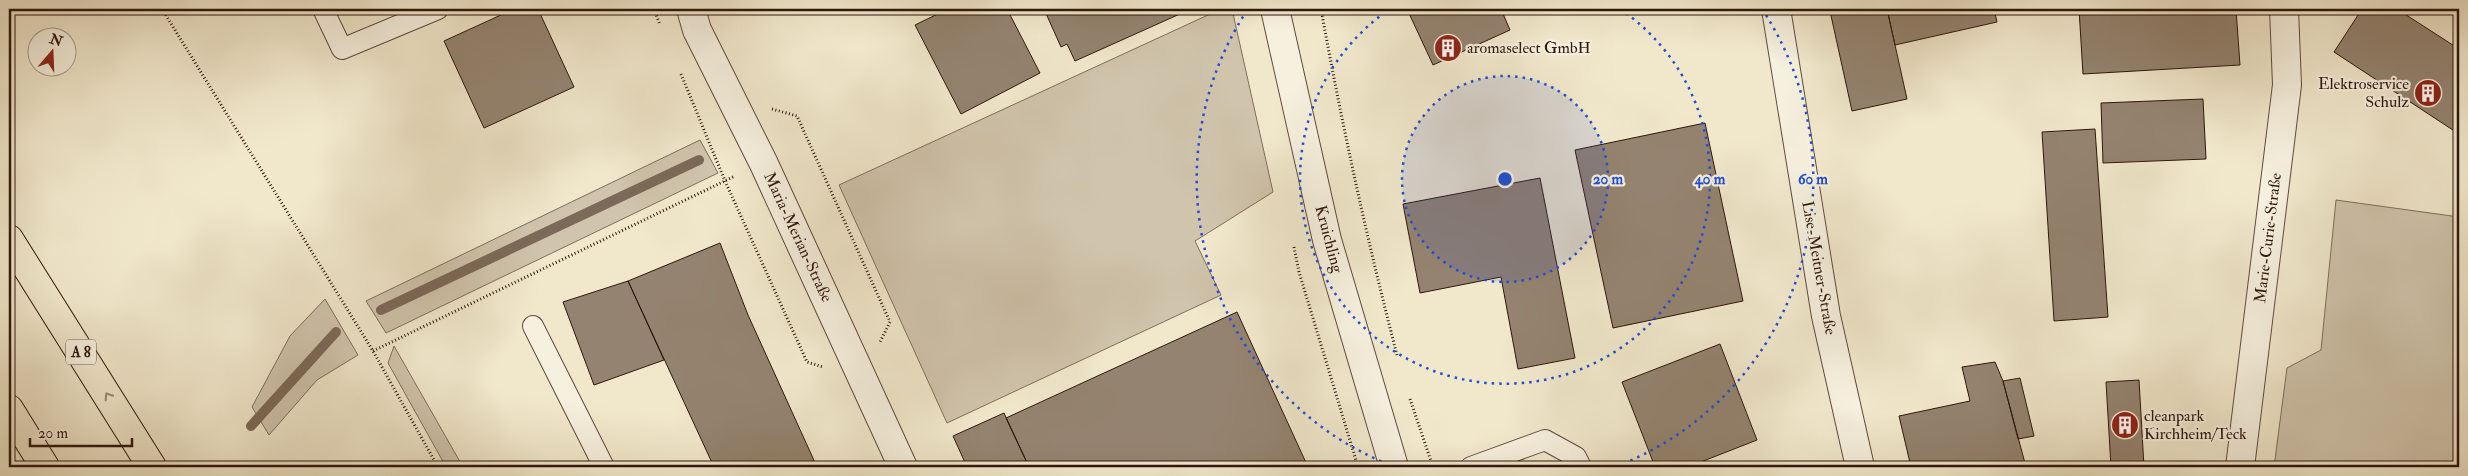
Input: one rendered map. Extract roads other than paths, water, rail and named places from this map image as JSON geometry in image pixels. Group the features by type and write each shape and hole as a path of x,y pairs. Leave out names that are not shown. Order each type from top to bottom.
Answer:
{"highway":[{"name":"A 8","path":"9,239 152,467"},
{"path":"9,409 45,467"}],"street":[{"name":"Maria-Merian-Straße","path":"691,9 697,30 764,164 903,467"},
{"name":"Kruichling","path":"1274,9 1328,240 1394,467"},
{"name":"Lise-Meitner-Straße","path":"1776,9 1826,316 1860,467"},
{"name":"Marie-Curie-Straße","path":"2240,467 2287,85 2284,9"}],"lane":[{"path":"323,9 342,49 438,9"},
{"path":"533,326 604,467"},
{"path":"1471,467 1545,440 1576,456 1580,467"}],"waterway":[{"path":"381,310 699,160"},
{"path":"251,426 336,332"}],"place":[{"name":"aromaselect GmbH","path":"1448,48"},
{"name":"Elektroservice Schulz","path":"2428,93"},
{"name":"cleanpark Kirchheim/Teck","path":"2125,425"}]}
